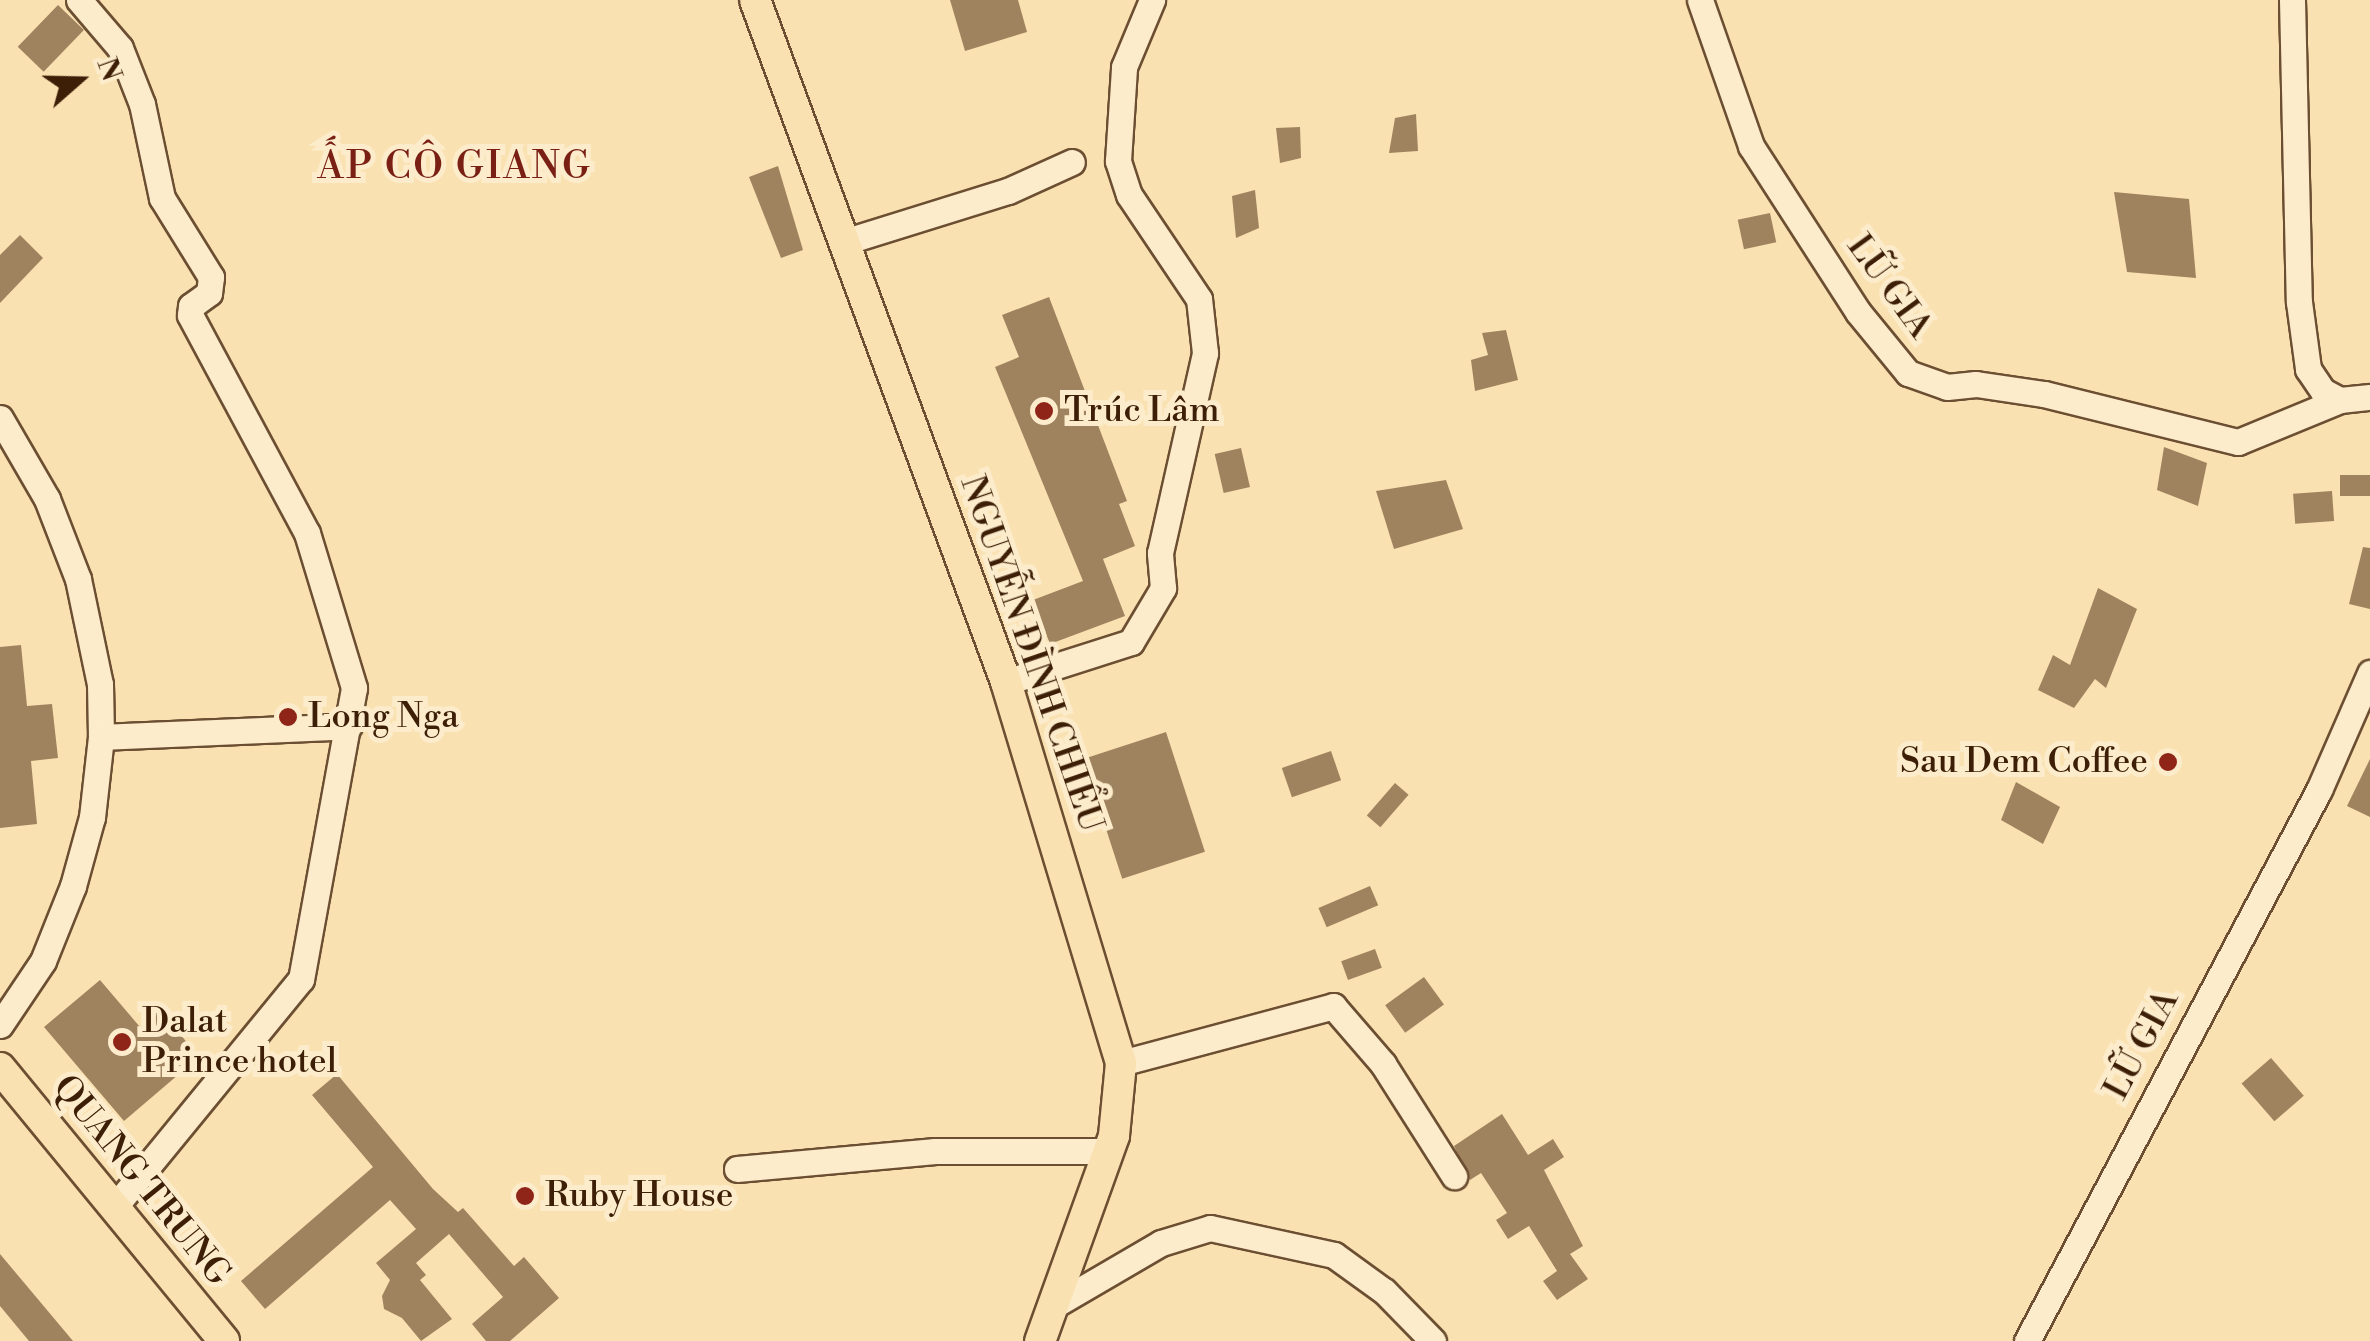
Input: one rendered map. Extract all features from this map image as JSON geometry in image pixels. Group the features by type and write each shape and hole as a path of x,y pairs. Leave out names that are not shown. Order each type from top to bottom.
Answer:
{"main road":[{"name":"NGUYỄN ĐÌNH CHIỂU","path":"755,0 1006,682 1121,1063 1109,1150 1040,1341"},
{"name":"QUANG TRUNG","path":"0,1068 224,1341"}],"street":[{"path":"79,0 120,48 142,104 162,198 212,277 209,292 197,298 190,314 307,533 352,670 349,726 302,978 115,1206"},
{"path":"1006,682 1131,642 1163,588 1160,553 1205,354 1198,299 1128,195 1118,161 1124,67 1152,0"},
{"name":"LỮ GIA","path":"1700,0 1751,146 1858,312 1908,373 1947,387 1976,384 2044,394 2238,442 2340,400 2370,397"},
{"path":"2292,0 2304,347 2314,381 2340,400"},
{"path":"846,242 1008,191 1072,162"},
{"path":"0,418 47,499 78,579 100,684 101,737 92,817 73,886 44,961 0,1024"},
{"name":"LỮ GIA","path":"2027,1341 2319,790 2370,673"},
{"path":"101,737 349,726"},
{"path":"1121,1063 1332,1006 1384,1064 1454,1176"},
{"path":"737,1169 934,1151 1109,1150"},
{"path":"1053,1306 1161,1243 1210,1228 1334,1255 1384,1292 1433,1341"}],"building":[{"path":"950,0 1018,0 1027,32 965,51"},
{"path":"58,5 84,30 44,72 18,47"},
{"path":"1416,114 1418,151 1389,153 1395,118"},
{"path":"1300,127 1301,158 1280,163 1276,128"},
{"path":"778,166 803,250 781,258 749,177"},
{"path":"1255,190 1259,228 1236,238 1232,196"},
{"path":"2114,192 2189,199 2196,278 2127,272"},
{"path":"1770,213 1776,242 1744,249 1738,220"},
{"path":"20,235 43,258 0,303 0,255"},
{"path":"1049,297 1127,501 1119,504 1135,546 1103,559 1125,616 1050,644 1033,600 1083,581 995,367 1019,357 1002,315"},
{"path":"1506,330 1518,380 1475,391 1471,360 1488,355 1482,333"},
{"path":"2164,447 2207,463 2198,506 2157,490"},
{"path":"1241,448 1250,487 1224,493 1215,454"},
{"path":"2340,475 2370,475 2370,496 2340,496"},
{"path":"1446,480 1463,529 1394,549 1376,491"},
{"path":"2332,491 2334,521 2295,524 2293,494"},
{"path":"2363,547 2370,548 2370,609 2349,604"},
{"path":"2098,588 2137,609 2106,688 2095,679 2074,708 2038,690 2053,655 2070,665"},
{"path":"21,645 27,706 52,704 58,758 31,761 37,824 0,828 0,647"},
{"path":"1166,732 1205,852 1122,879 1083,759"},
{"path":"1331,751 1341,780 1292,797 1282,768"},
{"path":"2370,759 2370,817 2347,806"},
{"path":"2016,782 2060,807 2043,844 2001,820"},
{"path":"1395,783 1409,795 1380,827 1367,815"},
{"path":"1370,886 1378,905 1327,927 1318,908"},
{"path":"1375,949 1382,968 1348,980 1341,961"},
{"path":"1424,977 1444,1005 1405,1033 1385,1005"},
{"name":"Dalat Prince hotel","path":"100,980 140,1027 160,1010 199,1057 124,1121 44,1027"},
{"path":"2271,1058 2304,1096 2274,1121 2242,1084"},
{"path":"337,1074 433,1189 458,1212 463,1208 514,1266 524,1257 559,1298 510,1341 486,1341 472,1324 503,1297 449,1234 416,1263 426,1275 420,1280 452,1319 421,1341 402,1318 384,1309 382,1296 390,1280 376,1263 416,1229 390,1200 265,1309 241,1281 373,1167 312,1095"},
{"path":"1502,1114 1528,1155 1553,1139 1564,1157 1544,1170 1583,1246 1570,1254 1588,1279 1557,1300 1543,1281 1557,1271 1529,1226 1508,1239 1496,1220 1507,1213 1481,1173 1470,1180 1454,1146"},
{"path":"0,1254 73,1341 29,1341 0,1306"}],"place":[{"name":"Trúc Lâm","path":"1044,411"},
{"name":"Long Nga","path":"288,717"},
{"name":"Sau Dem Coffee","path":"2168,762"},
{"name":"Dalat Prince hotel","path":"122,1042"},
{"name":"Ruby House","path":"525,1196"}],"district":[{"name":"ẤP CÔ GIANG","path":"455,167"}]}
